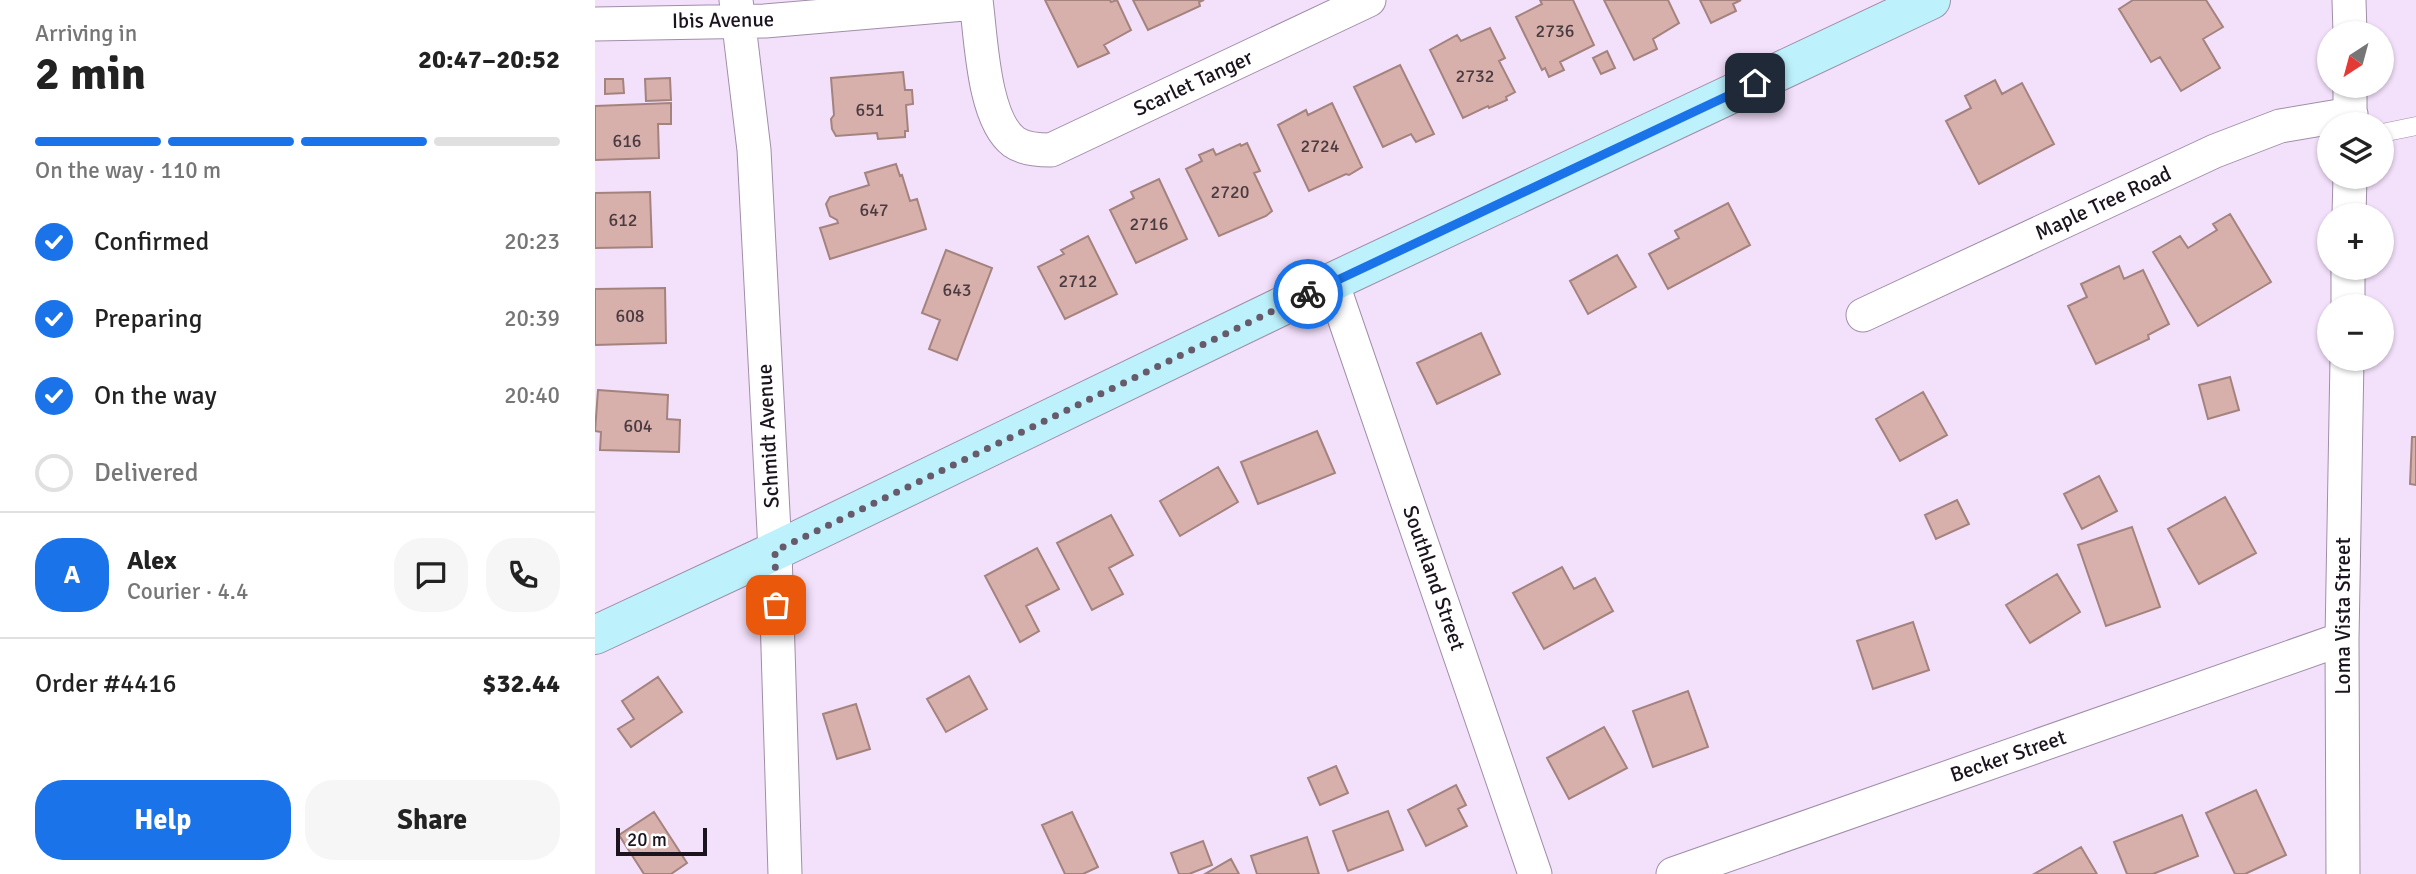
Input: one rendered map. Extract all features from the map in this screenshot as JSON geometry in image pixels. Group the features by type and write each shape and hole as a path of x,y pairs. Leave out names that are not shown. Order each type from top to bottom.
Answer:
{"street":[{"name":"Scarlet Tanger","path":"976,1 991,105 999,125 1015,143 1051,150 1369,0"},
{"path":"595,635 1332,282 1931,0"},
{"path":"2349,0 2350,21"},
{"name":"Ibis Avenue","path":"595,24 737,10 765,21 976,1"},
{"name":"Schmidt Avenue","path":"737,10 754,150 775,551 785,874"},
{"name":"Maple Tree Road","path":"1863,315 2215,150 2280,126 2350,108"},
{"name":"Southland Street","path":"1332,282 1535,874"},
{"name":"Loma Vista Street","path":"2343,874 2342,639 2347,371"},
{"name":"Becker Street","path":"1673,874 2342,639"}],"lane":[{"path":"2394,131 2416,126"}],"building":[{"path":"1045,0 1117,0 1131,30 1104,45 1109,53 1078,67"},
{"path":"1133,0 1204,0 1199,2 1200,6 1148,30"},
{"path":"1540,0 1573,0 1594,45 1560,62 1564,70 1549,77 1545,68 1542,70 1516,17 1542,4"},
{"path":"1604,0 1668,0 1679,23 1653,39 1657,49 1634,60"},
{"path":"1700,0 1741,0 1733,4 1736,11 1711,23"},
{"path":"2133,0 2206,0 2223,27 2203,39 2220,68 2181,91 2160,57 2151,62 2119,9"},
{"path":"1490,28 1505,58 1499,61 1515,92 1506,97 1507,100 1463,118 1430,50 1457,35 1461,41"},
{"path":"1607,51 1615,68 1601,74 1593,58"},
{"path":"1400,65 1434,134 1416,142 1411,134 1383,147 1354,87"},
{"path":"903,72 905,90 912,90 913,104 906,105 908,131 905,131 905,137 878,139 877,133 836,136 831,119 834,115 831,78"},
{"path":"670,78 671,100 646,101 645,79"},
{"path":"605,79 623,79 624,93 605,94"},
{"path":"1995,80 2002,94 2022,83 2054,144 1979,184 1946,121 1971,108 1965,96"},
{"path":"671,103 671,124 658,124 659,158 595,160 595,106"},
{"path":"1332,103 1362,167 1309,191 1278,125 1306,110 1308,115"},
{"path":"1247,143 1260,171 1254,173 1272,211 1219,236 1186,169 1202,161 1199,155 1213,149 1216,155"},
{"path":"896,164 910,201 917,199 926,229 830,259 820,228 838,223 830,216 826,204 830,197 869,185 865,173"},
{"path":"1159,179 1187,239 1136,263 1110,210 1134,198 1131,192"},
{"path":"650,192 652,247 595,248 595,193"},
{"path":"1728,203 1750,245 1668,289 1649,254 1679,238 1675,231"},
{"path":"2230,214 2271,282 2198,326 2153,252 2180,236 2188,248 2217,230 2213,224"},
{"path":"1088,236 1117,294 1065,319 1038,267 1064,254 1061,250"},
{"path":"946,250 992,268 957,360 929,349 940,320 922,313"},
{"path":"1617,255 1636,287 1588,314 1570,281"},
{"path":"2119,266 2124,279 2143,270 2169,324 2148,335 2149,339 2096,364 2068,306 2087,297 2081,284"},
{"path":"665,288 666,343 595,345 595,289"},
{"path":"1481,333 1500,374 1437,404 1417,363"},
{"path":"2230,377 2239,410 2208,419 2199,385"},
{"path":"598,390 668,395 667,419 680,420 679,452 600,450 601,432 595,431"},
{"path":"1923,392 1947,435 1900,461 1876,419"},
{"path":"1317,431 1335,473 1258,504 1241,462"},
{"path":"2412,437 2416,437 2416,485 2410,484"},
{"path":"1218,467 1238,502 1180,536 1160,501"},
{"path":"2099,476 2117,511 2082,529 2064,494"},
{"path":"2225,497 2256,553 2199,584 2168,529"},
{"path":"1957,500 1969,524 1936,539 1925,515"},
{"path":"1111,515 1133,555 1109,568 1123,594 1092,610 1057,543"},
{"path":"2132,527 2160,607 2106,626 2078,545"},
{"path":"1037,548 1059,589 1026,606 1039,631 1020,642 985,576"},
{"path":"1562,567 1574,589 1595,578 1613,611 1544,649 1513,593"},
{"path":"2057,574 2080,612 2030,643 2006,605"},
{"path":"1913,622 1929,670 1873,689 1857,641"},
{"path":"969,676 987,709 946,732 927,699"},
{"path":"658,677 682,712 631,747 618,729 634,719 622,701"},
{"path":"1688,691 1708,747 1653,767 1633,711"},
{"path":"856,704 870,749 837,759 823,714"},
{"path":"1604,727 1627,768 1569,799 1547,758"},
{"path":"1336,766 1348,793 1320,805 1308,778"},
{"path":"1456,785 1466,805 1458,809 1467,826 1426,846 1408,810"},
{"path":"2256,790 2286,855 2245,874 2235,874 2206,813"},
{"path":"1388,811 1403,850 1348,871 1333,831"},
{"path":"654,812 687,863 671,874 644,874 619,835"},
{"path":"1072,812 1098,867 1083,874 1065,874 1042,825"},
{"path":"2182,815 2198,856 2153,874 2127,874 2114,842"},
{"path":"1307,837 1319,874 1257,874 1251,856"},
{"path":"1203,841 1212,865 1189,874 1179,874 1171,853"},
{"path":"2081,847 2097,874 2034,874"},
{"path":"1231,859 1239,874 1205,874"}],"way so far":[{"path":"776,605 775,551 1308,294"}],"route":[{"path":"1308,294 1755,83"}]}
